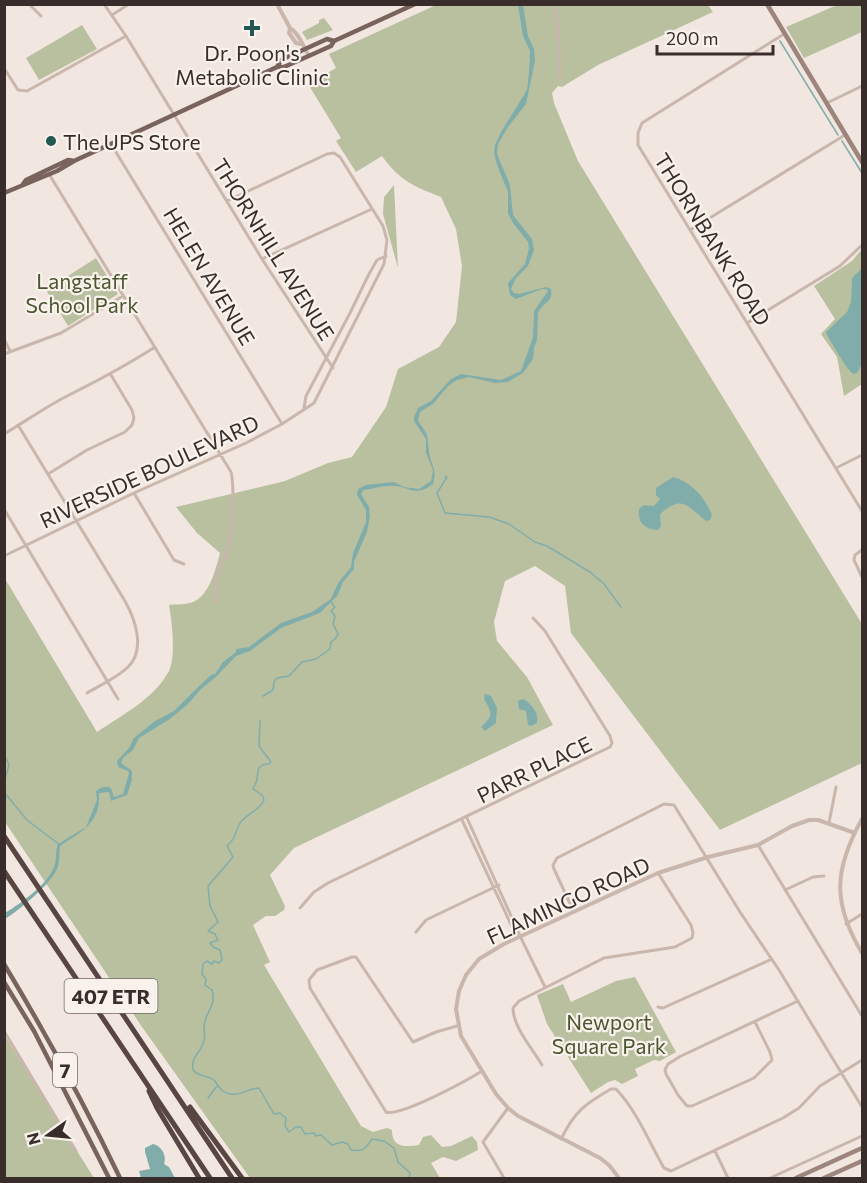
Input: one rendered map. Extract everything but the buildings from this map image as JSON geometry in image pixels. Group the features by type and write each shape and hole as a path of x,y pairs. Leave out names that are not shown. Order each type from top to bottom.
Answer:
{"highway":[{"name":"407 ETR","path":"4,836 232,1179"},
{"name":"407 ETR","path":"4,871 210,1179"},
{"path":"144,1078 157,1108 199,1179"},
{"path":"170,1083 202,1122 242,1179"}],"main road":[{"path":"4,193 68,160 74,161 277,67 284,67 331,46 334,41 414,4"},
{"path":"766,4 862,162"},
{"path":"277,67 281,60 303,47 327,39 334,41"},
{"path":"320,42 324,49"},
{"name":"7","path":"4,964 86,1107 120,1179"},
{"name":"7","path":"4,982 45,1051 109,1179"},
{"path":"796,1179 862,1148"},
{"path":"824,1179 862,1161"}],"street":[{"path":"29,4 41,16"},
{"name":"THORNHILL AVENUE","path":"104,4 333,368"},
{"path":"112,15 129,4"},
{"path":"277,4 290,28 289,33 309,56"},
{"path":"554,4 559,38 560,78"},
{"name":"THORNBANK ROAD","path":"784,34 659,112 640,127 638,140 641,152 862,511"},
{"path":"4,68 18,90 27,91 126,36"},
{"path":"827,103 862,86"},
{"path":"690,230 845,135"},
{"name":"HELEN AVENUE","path":"111,144 282,424"},
{"name":"RIVERSIDE BOULEVARD","path":"4,556 134,493 246,443 282,424 314,403 384,264 387,240 385,230 338,155 327,154 227,201"},
{"path":"48,172 231,472 234,487 229,543 215,578 216,603"},
{"path":"262,258 373,208"},
{"path":"747,323 840,266 862,244"},
{"path":"304,409 306,396 369,274 377,260 386,256"},
{"path":"4,354 68,329 123,296"},
{"path":"4,339 10,351"},
{"path":"4,434 67,396 111,375 155,347"},
{"path":"48,474 87,450 125,432 132,425 134,418 132,410 111,375"},
{"path":"18,425 125,601 134,621 137,643 134,659 128,667 87,693"},
{"path":"836,468 862,455"},
{"path":"134,493 174,560 184,564"},
{"path":"4,509 118,699"},
{"path":"862,550 855,555 854,560 862,577"},
{"name":"PARR PLACE","path":"300,908 314,892 328,883 606,751 612,743 610,736 545,631 533,618"},
{"path":"828,824 836,787"},
{"path":"574,912 556,875 554,861 570,850 664,804 671,804 677,808 862,1107"},
{"path":"467,818 521,938 546,987"},
{"path":"862,819 843,863 840,894 846,924 862,952"},
{"path":"462,820 514,931 521,938"},
{"name":"FLAMINGO ROAD","path":"619,1179 609,1165 600,1158 518,1116 496,1094 461,1036 458,1026 456,1009 459,992 466,975 479,959 504,944 658,873 708,857 758,845 792,826 809,820 855,833"},
{"path":"758,845 862,1016"},
{"path":"542,1065 518,1026 513,1011 515,1004 525,996 604,958 675,947 692,938 691,925 658,873"},
{"path":"785,890 813,877 824,876"},
{"path":"416,932 426,920 499,885"},
{"path":"846,924 862,914"},
{"path":"458,1026 413,1042 356,957 317,970 309,980 310,988 386,1112 397,1113 482,1071"},
{"path":"658,1007 663,1008 772,959"},
{"path":"755,1022 772,1060 753,1078 692,1106 687,1106 666,1074 668,1064 798,1001"},
{"path":"4,1031 76,1151"},
{"path":"561,1139 580,1108 613,1088 625,1100 666,1171 671,1171 794,1112 820,1086 862,1060"},
{"path":"504,1179 483,1142 508,1108"},
{"path":"770,1179 862,1136"},
{"path":"715,1151 728,1179"}],"green space":[{"path":"436,5 708,5 713,12 598,65 562,87 558,86 552,93 578,161 862,624 862,763 720,830 571,633 565,586 535,566 505,581 494,622 497,641 527,677 553,725 294,848 270,875 285,906 284,910 275,916 266,916 253,925 270,962 264,965 361,1126 373,1132 387,1128 392,1130 394,1140 404,1146 419,1145 423,1137 431,1135 442,1147 451,1146 472,1136 477,1142 478,1150 456,1161 443,1157 431,1163 440,1178 250,1178 142,1027 5,822 4,577 97,732 137,706 163,681 171,665 173,648 169,605 190,603 199,598 204,594 214,573 220,553 197,533 176,507 285,481 328,463 352,457 386,407 398,369 439,347 456,322 462,266 456,229 441,197 408,182 382,156 356,172 336,141 341,138 308,84 336,68 329,54"},
{"path":"837,5 862,5 862,32 804,58 786,27"},
{"path":"324,18 333,30 307,40 302,32"},
{"path":"82,25 97,49 39,80 26,58"},
{"path":"394,185 398,268 383,214 384,197"},
{"path":"862,249 862,384 844,396 837,357 821,334 835,319 814,286 852,261"},
{"name":"Langstaff School Park","path":"96,258 118,294 68,326 46,290"},
{"name":"Newport Square Park","path":"635,977 676,1052 660,1061 654,1060 635,1069 638,1076 622,1084 615,1080 608,1082 591,1093 547,1024 537,995 563,984 571,1002 616,981"},
{"path":"5,1036 94,1178 5,1178"}],"water":[{"path":"518,5 523,5 535,61 526,104 498,144 497,154 510,185 513,215 532,239 534,250 528,266 516,278 511,289 514,293 519,294 546,287 551,289 551,297 538,313 537,340 533,359 523,373 508,382 495,383 469,377 457,380 448,386 433,404 420,412 418,421 427,435 434,470 433,484 415,491 395,486 364,490 361,494 369,507 370,516 367,532 354,562 354,569 343,582 338,595 320,613 281,628 250,651 236,656 188,704 170,719 139,738 133,750 123,758 121,763 132,771 132,780 127,795 111,801 109,792 99,793 99,803 94,819 89,825 83,830 60,846 59,863 54,875 34,897 5,919 5,913 33,893 51,874 58,844 86,827 97,800 96,791 107,787 111,788 114,797 123,794 129,773 118,767 117,761 129,748 134,738 155,721 174,711 211,675 215,674 223,662 236,652 236,649 249,647 281,623 312,612 331,599 338,583 351,567 353,553 366,522 366,510 357,495 358,489 366,485 394,482 404,487 419,489 431,481 433,470 426,453 426,439 414,421 418,408 431,401 451,379 461,374 501,380 521,371 533,337 534,311 548,291 542,289 516,299 510,295 508,283 525,264 529,248 528,242 508,213 508,192 494,153 501,132 527,90 530,51 523,36"},
{"path":"862,268 862,364 857,373 853,374 838,354 826,332 847,312 851,302 852,278"},
{"path":"673,477 691,486 701,496 712,515 710,520 706,521 689,507 680,503 660,514 661,526 658,530 646,527 639,518 639,509 644,505 654,506 660,499 656,495 656,488"},
{"path":"485,694 491,696 497,708 496,723 485,731 481,727 490,714 484,699"},
{"path":"523,699 536,712 537,723 531,726 528,725 526,711 519,709 518,701"},
{"path":"153,1144 163,1152 164,1164 169,1167 175,1178 141,1178 139,1171 150,1169 145,1148"}],"waterway":[{"path":"780,41 838,135"},
{"path":"842,141 862,173"},
{"path":"445,477 447,477 437,493 445,513 489,517 509,524 535,542 547,546 590,572 604,584 621,607"},
{"path":"263,696 273,690 277,678 289,676 302,662 316,659 330,649 331,642 338,634 333,624 335,616 331,611 335,607 331,602"},
{"path":"260,721 259,746 271,762 262,765 259,769 253,789 262,795 264,800 241,821 234,838 227,846 233,857 208,886 210,906 218,922 208,931 215,934 218,940 210,943 220,950 222,960 219,963 214,961 212,964 207,961 203,964 202,974 206,979 205,985 212,990 213,999 204,1024 204,1041 194,1059 193,1070 214,1080 222,1090 228,1093 237,1094 259,1088 274,1114 280,1113 286,1118 285,1126 289,1132 296,1127 301,1127 305,1134 321,1135 332,1145 342,1142 348,1144 351,1150 364,1149 372,1139 384,1141 394,1148 398,1162 410,1173 409,1178"},
{"path":"4,754 9,765 4,783"},
{"path":"4,792 27,820 60,845"},
{"path":"208,1098 217,1086"}],"place":[{"name":"Dr. Poon's Metabolic Clinic","path":"252,28"},
{"name":"The UPS Store","path":"51,141"}]}
